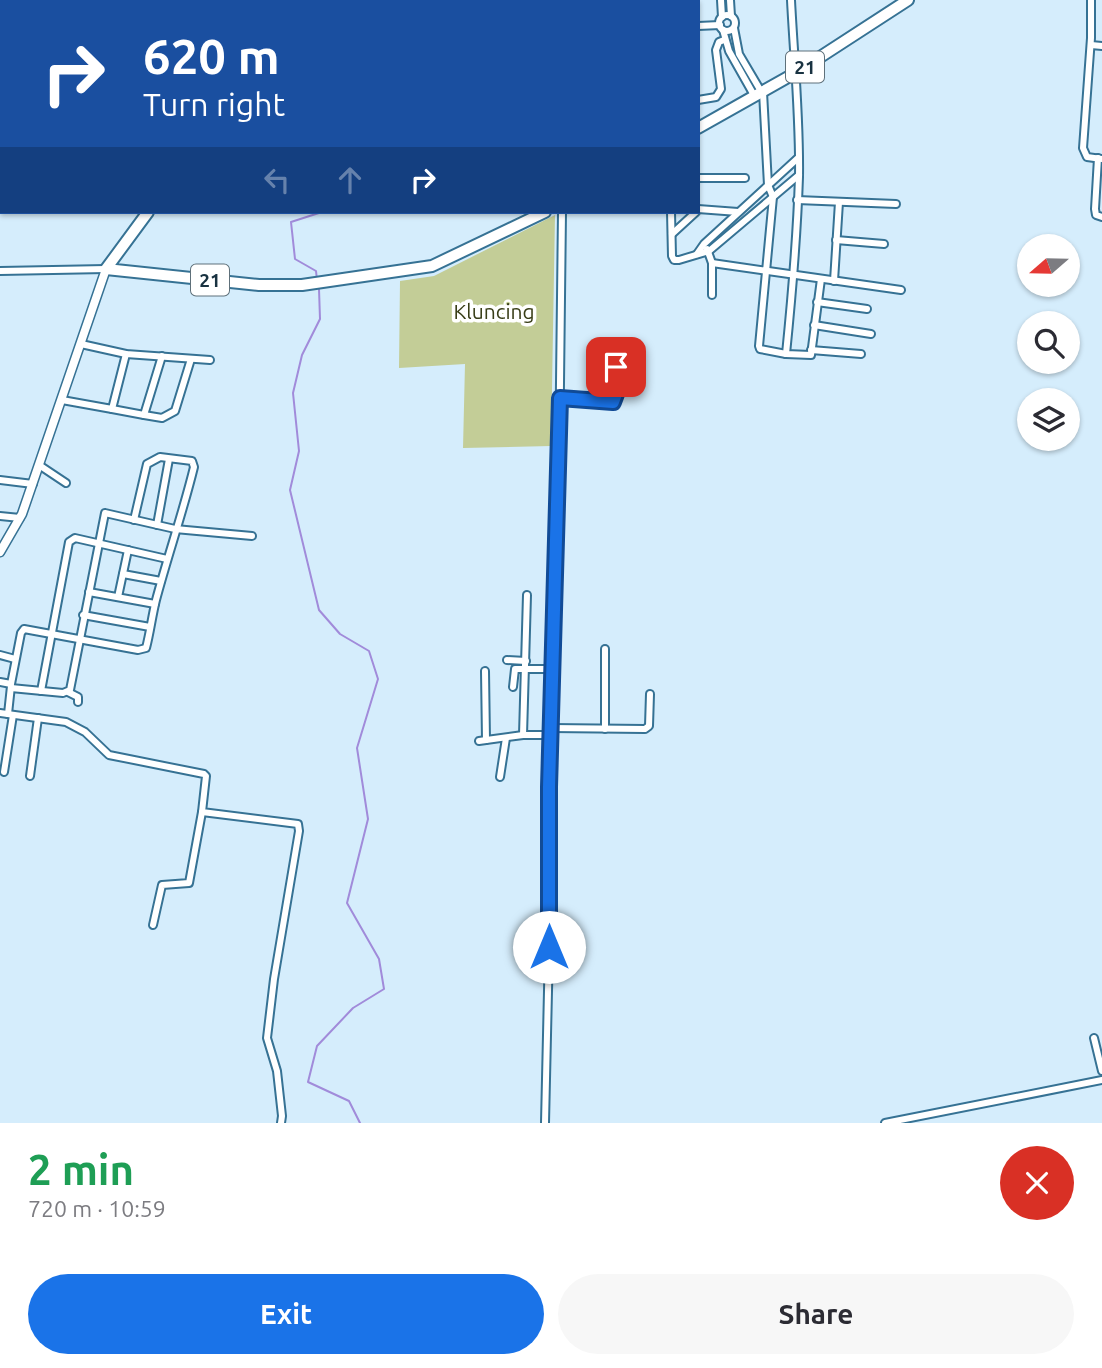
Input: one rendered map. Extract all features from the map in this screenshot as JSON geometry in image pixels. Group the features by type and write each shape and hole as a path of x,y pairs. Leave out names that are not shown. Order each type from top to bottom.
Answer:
{"highway":[{"name":"21","path":"700,127 797,72 908,0"},
{"path":"106,269 147,214"},
{"name":"21","path":"106,269 259,285 314,284 432,267 541,214"}],"street":[{"path":"721,0 724,40 760,94 768,185 773,197 759,347 761,350 809,356 821,279"},
{"path":"730,0 741,65"},
{"path":"786,354 794,276 799,175 797,72 791,0"},
{"path":"1091,0 1091,45 1083,148 1087,157 1100,159 1095,212 1102,217"},
{"path":"722,17 731,16"},
{"path":"700,26 721,27 729,31 734,28"},
{"path":"700,100 716,97 721,89 716,50 719,42 724,40"},
{"path":"1091,45 1102,46"},
{"path":"697,254 704,244 798,158"},
{"path":"671,214 674,260 709,251 799,175"},
{"path":"700,178 745,178"},
{"path":"797,200 896,204"},
{"path":"834,281 839,202"},
{"path":"700,210 738,212"},
{"path":"545,1123 562,214"},
{"path":"671,234 694,214"},
{"path":"836,240 884,244"},
{"path":"704,244 712,263 712,295"},
{"path":"712,263 901,290"},
{"path":"0,271 106,269 33,484 20,518 0,552"},
{"path":"817,302 867,309"},
{"path":"814,325 871,334"},
{"path":"81,344 126,354 210,360"},
{"path":"811,349 861,355"},
{"path":"111,409 126,354"},
{"path":"144,415 162,356"},
{"path":"62,400 162,418 175,411 191,359"},
{"path":"560,398 613,402 616,394 616,367"},
{"path":"4,772 11,714 11,686 15,659 24,629 142,650 147,646 149,627 194,465 190,459 155,459 144,468 134,520"},
{"path":"157,525 169,459"},
{"path":"39,465 66,483"},
{"path":"0,480 33,484"},
{"path":"68,692 104,513 175,529 252,536"},
{"path":"0,516 20,518"},
{"path":"41,691 69,542 75,538 167,559"},
{"path":"118,597 128,550"},
{"path":"122,574 161,581"},
{"path":"89,592 155,604"},
{"path":"523,735 527,595"},
{"path":"83,615 149,627"},
{"path":"605,729 606,649"},
{"path":"0,655 15,659"},
{"path":"507,660 553,669"},
{"path":"513,687 514,669 526,664"},
{"path":"485,671 482,741 551,732 642,730 648,727 650,694"},
{"path":"0,682 41,691 68,692 78,697 78,702"},
{"path":"0,713 66,722 81,730 109,755 204,774 206,780 202,812 189,883 162,884 153,925"},
{"path":"30,776 38,718"},
{"path":"500,777 506,738"},
{"path":"0,743 8,744"},
{"path":"202,812 296,823 299,826 267,1038 277,1071 281,1123"},
{"path":"1094,1038 1102,1071"},
{"path":"885,1123 1102,1080"}],"green space":[{"name":"Kluncing","path":"555,215 551,446 463,448 465,364 399,368 400,281 434,276"}],"waterway":[{"path":"316,214 291,222 295,259 316,271 317,280"},
{"path":"319,289 320,319 302,355 293,393 299,451 290,490 319,610 340,634 369,651 378,679 357,748 368,819 347,903 379,959 384,989 353,1008 317,1046 308,1082 349,1101 360,1123"}],"route":[{"path":"549,947 549,787 560,398 613,402 616,394 616,367"}]}
